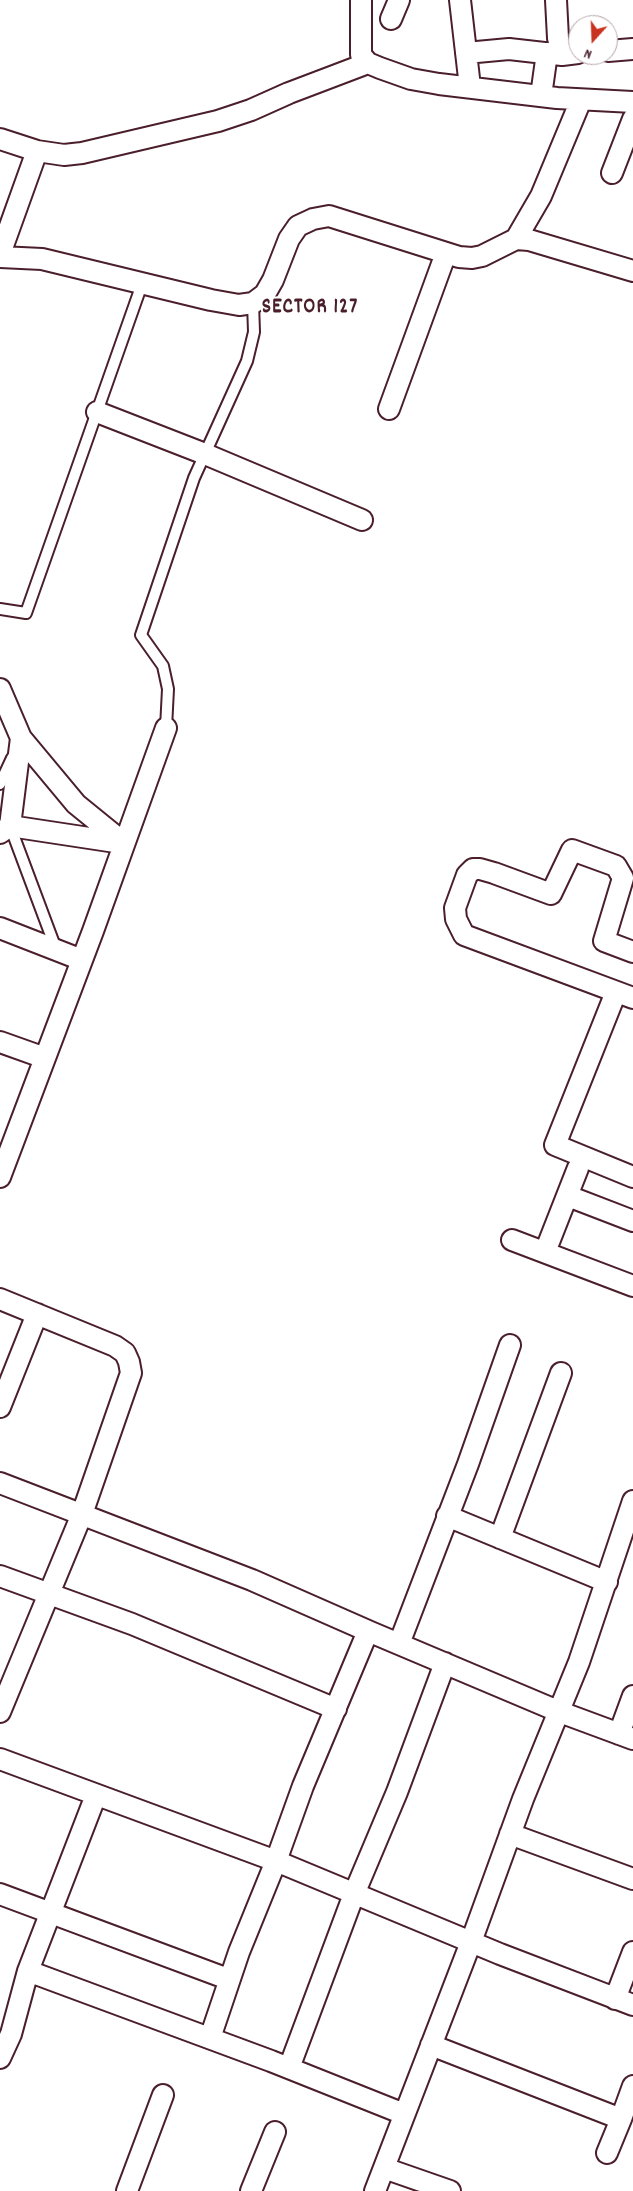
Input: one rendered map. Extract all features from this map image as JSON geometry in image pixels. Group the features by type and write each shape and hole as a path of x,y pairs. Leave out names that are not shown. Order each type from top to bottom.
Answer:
{"street":[{"path":"361,0 361,55 368,63 411,79 541,96 633,102"},
{"path":"391,19 399,0"},
{"path":"460,0 470,87"},
{"path":"541,96 562,54 558,38 556,0"},
{"path":"618,50 633,49"},
{"path":"466,53 515,50 562,54"},
{"path":"0,139 37,151 64,154 82,153 218,121 251,110 289,93 368,63"},
{"path":"37,151 0,255 42,259 142,284 239,305 253,303 265,294 273,280 289,239 298,226 313,219 328,216 446,253 472,258 482,256 516,239 541,196 582,100"},
{"path":"612,173 633,119"},
{"path":"516,239 546,243 633,271"},
{"path":"389,409 446,253"},
{"path":"97,412 205,454 362,520"},
{"path":"0,689 21,738 76,804 124,843"},
{"path":"0,1177 4,1152 45,1058 166,728"},
{"path":"21,738 5,829 124,843"},
{"path":"633,952 604,941 623,878 616,866 572,850 551,894 480,868 473,869 464,882 455,908 456,919 464,934 624,995 555,1145 633,1177"},
{"path":"0,928 82,960"},
{"path":"0,1042 45,1058"},
{"path":"545,1252 578,1168"},
{"path":"568,1196 633,1220"},
{"path":"512,1240 633,1286"},
{"path":"0,1299 116,1346 125,1353 130,1362 131,1373 82,1514 0,1712"},
{"path":"0,1407 37,1314"},
{"path":"399,1644 510,1345"},
{"path":"500,1538 561,1372"},
{"path":"0,1483 252,1580 560,1712 626,1736 633,1696"},
{"path":"375,2191 471,1942 510,1834 560,1712 607,1582 626,1548 633,1501"},
{"path":"447,1516 607,1582"},
{"path":"0,1576 216,1658 336,1709"},
{"path":"210,2038 228,1979 276,1861 303,1786 368,1631"},
{"path":"289,2068 354,1894 397,1792 445,1663"},
{"path":"0,1758 276,1861 471,1942 624,2002 633,1952"},
{"path":"0,2058 11,2034 28,1971 96,1795"},
{"path":"510,1834 633,1879"},
{"path":"0,1894 228,1979"},
{"path":"28,1971 289,2068 404,2114"},
{"path":"431,2045 621,2119"},
{"path":"607,2153 633,2086"},
{"path":"127,2191 163,2095"},
{"path":"251,2191 275,2132"},
{"path":"384,2168 450,2191"}],"lane":[{"path":"0,608 26,613 142,284"},
{"path":"166,728 168,689 163,666 141,635 194,478 247,360 254,332 253,303"},
{"path":"0,784 21,738"},
{"path":"5,829 56,950"}],"district":[{"name":"SECTOR 127","path":"310,309"}]}
